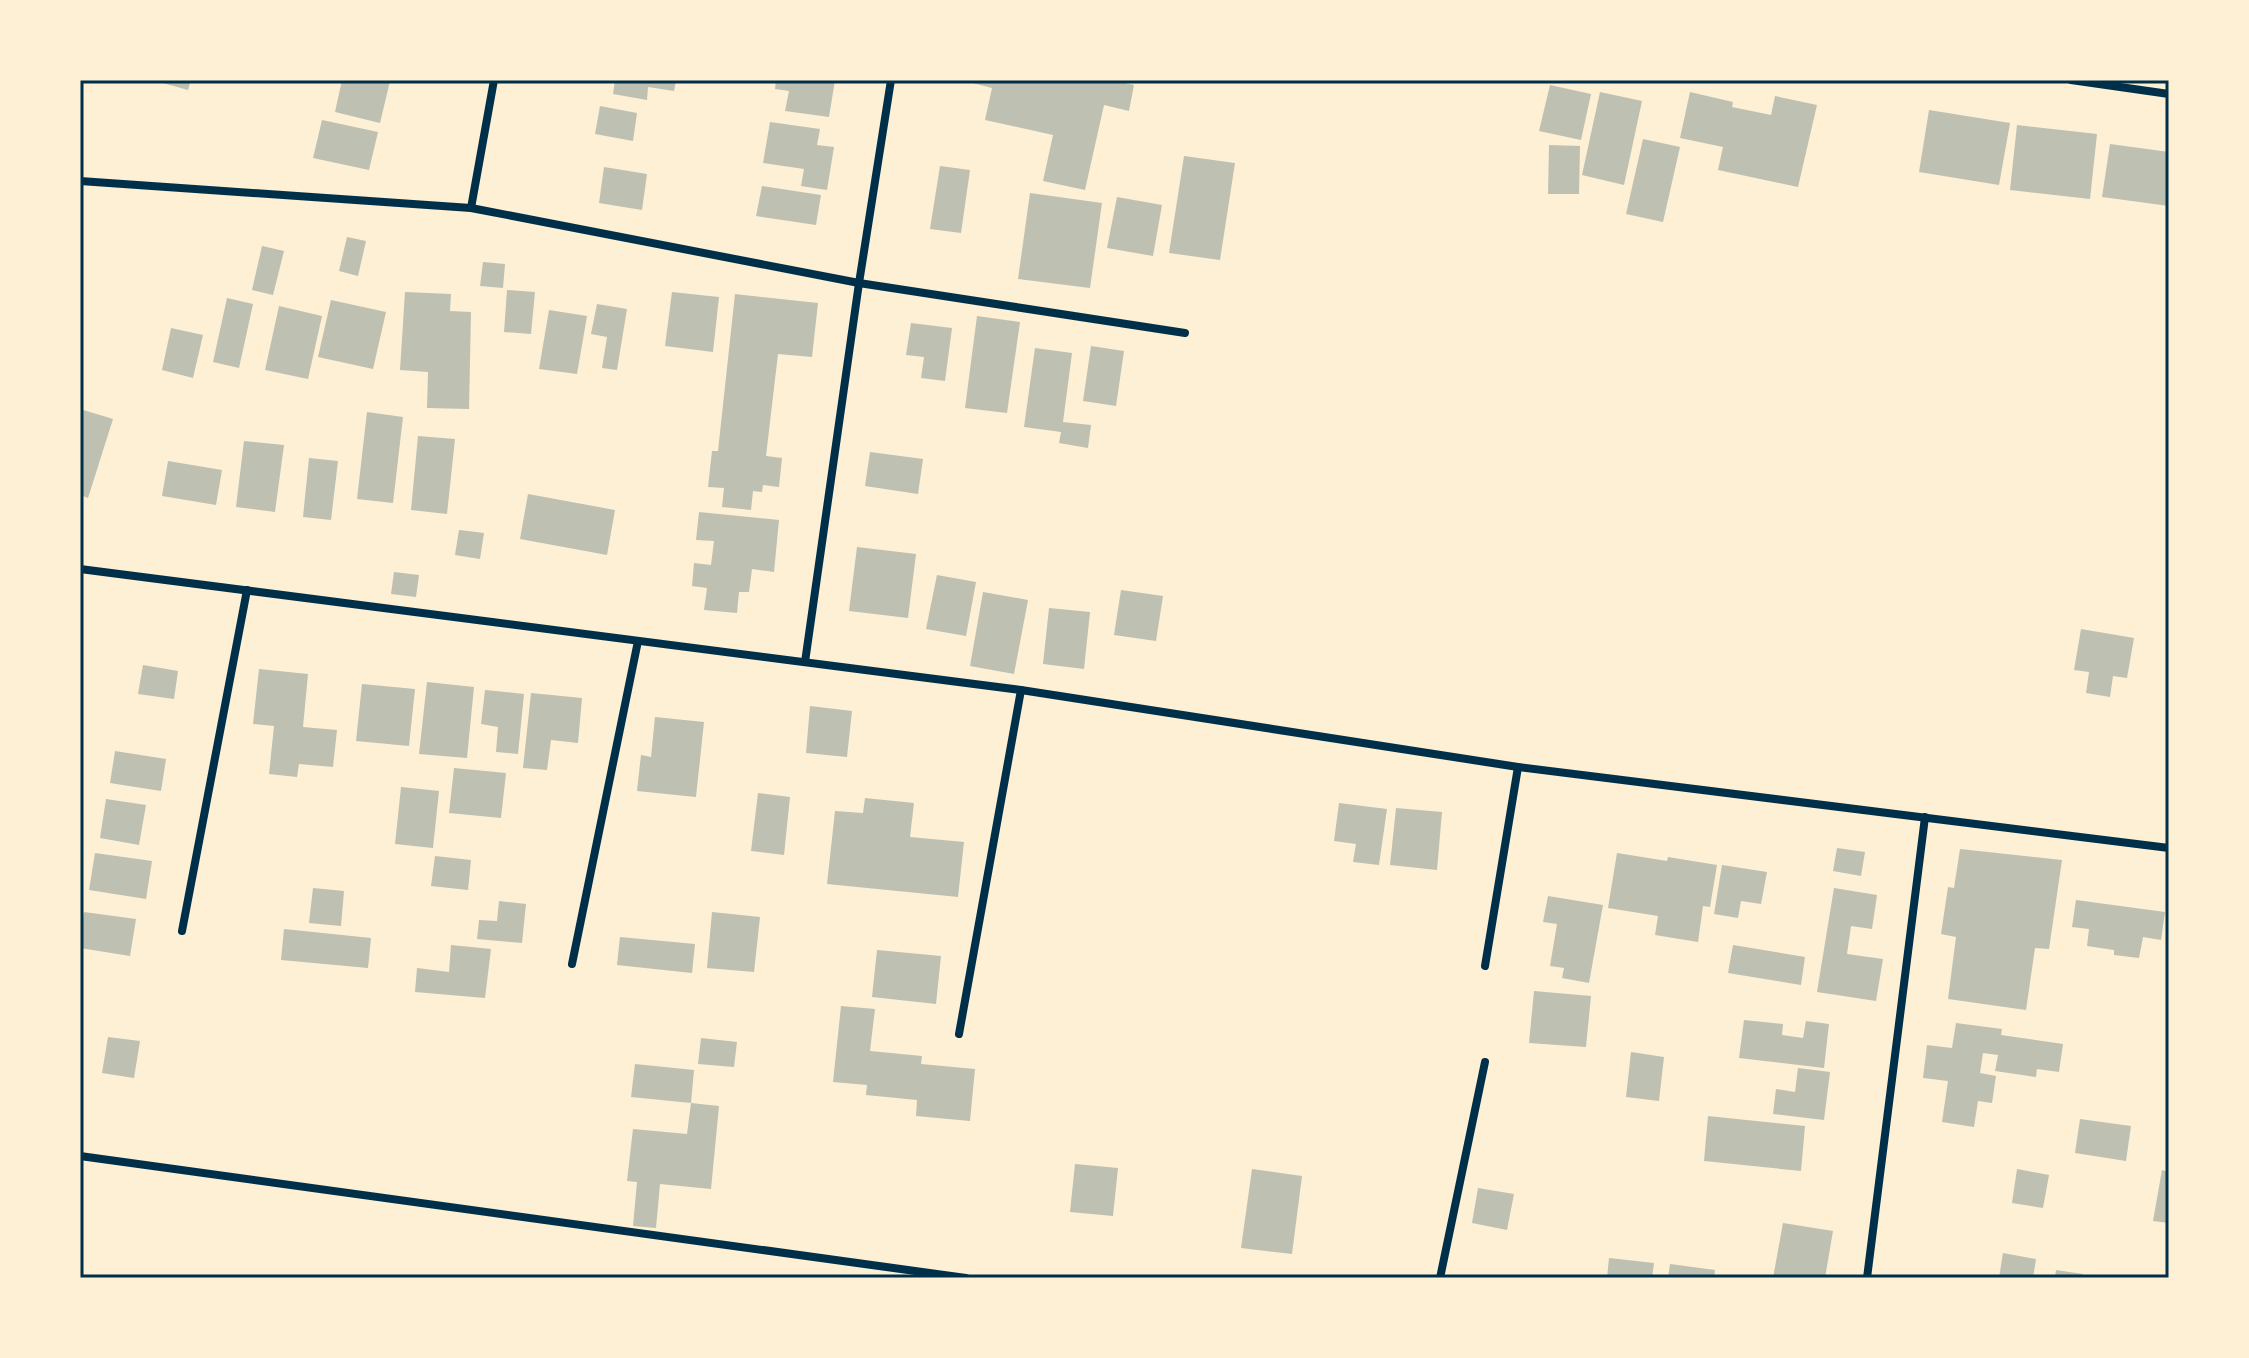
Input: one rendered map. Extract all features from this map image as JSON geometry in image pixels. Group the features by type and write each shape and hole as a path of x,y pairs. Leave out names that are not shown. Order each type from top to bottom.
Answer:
{"street":[{"path":"471,208 494,80"},
{"path":"805,662 891,80"},
{"path":"2071,80 2169,94"},
{"path":"80,181 471,208 859,283 1185,333"},
{"path":"80,569 1021,690 1518,767 2169,848"},
{"path":"182,931 247,590"},
{"path":"572,964 638,641"},
{"path":"959,1034 1021,690"},
{"path":"1485,966 1518,767"},
{"path":"1867,1278 1925,817"},
{"path":"1440,1278 1485,1062"},
{"path":"80,1156 966,1278"}],"building":[{"path":"152,80 191,80 188,90"},
{"path":"342,80 390,81 380,123 335,112"},
{"path":"615,80 676,80 674,91 648,87 647,100 613,94"},
{"path":"776,80 835,80 829,117 785,111 789,91 775,89"},
{"path":"961,80 1111,80 1134,85 1129,111 1104,105 1085,190 1043,181 1053,135 985,120 992,88"},
{"path":"1550,85 1591,94 1581,140 1539,131"},
{"path":"1600,92 1642,101 1624,185 1582,175"},
{"path":"1690,92 1733,102 1732,107 1771,115 1775,96 1817,105 1798,187 1718,170 1723,147 1680,138"},
{"path":"600,106 637,113 633,141 595,134"},
{"path":"1929,110 2010,123 1999,185 1919,172"},
{"path":"322,120 378,132 369,170 313,158"},
{"path":"770,122 820,129 817,145 834,147 827,190 801,186 804,169 763,163"},
{"path":"2017,125 2097,134 2090,199 2010,190"},
{"path":"1643,139 1680,147 1663,222 1626,214"},
{"path":"2110,144 2169,152 2169,206 2102,197"},
{"path":"1549,145 1580,146 1579,194 1548,194"},
{"path":"1184,156 1235,163 1220,260 1169,253"},
{"path":"940,166 970,170 961,233 930,229"},
{"path":"604,167 647,174 642,210 599,203"},
{"path":"762,186 821,195 816,225 756,216"},
{"path":"1030,193 1102,203 1090,288 1018,279"},
{"path":"1117,197 1162,205 1153,256 1107,248"},
{"path":"347,237 366,241 358,276 339,271"},
{"path":"262,246 284,251 273,295 252,290"},
{"path":"483,262 505,264 503,288 480,286"},
{"path":"507,290 535,292 531,334 504,332"},
{"path":"405,292 451,294 450,311 471,312 469,409 427,408 428,372 400,370"},
{"path":"672,292 719,297 713,352 665,346"},
{"path":"735,294 818,303 812,357 778,354 766,456 782,458 779,487 763,485 762,492 753,491 751,510 722,507 724,488 708,487 712,451 718,451"},
{"path":"227,298 253,304 239,368 213,362"},
{"path":"331,300 386,312 373,369 318,357"},
{"path":"597,304 627,309 617,370 602,368 607,337 591,334"},
{"path":"279,306 322,316 308,379 265,370"},
{"path":"549,310 587,316 577,374 539,369"},
{"path":"977,316 1020,322 1007,413 965,408"},
{"path":"911,323 952,328 945,381 921,378 924,357 906,355"},
{"path":"171,328 203,335 193,378 162,370"},
{"path":"1091,346 1124,351 1116,406 1083,401"},
{"path":"1035,348 1072,353 1063,422 1091,425 1088,448 1059,443 1061,432 1024,427"},
{"path":"80,409 113,419 88,498 80,495"},
{"path":"367,412 403,417 393,503 357,499"},
{"path":"418,436 455,439 447,514 411,510"},
{"path":"244,441 284,445 275,512 236,507"},
{"path":"870,452 923,459 918,494 865,486"},
{"path":"309,458 338,461 331,520 303,517"},
{"path":"168,461 222,470 216,505 162,496"},
{"path":"528,494 615,510 607,555 520,539"},
{"path":"699,512 779,520 774,572 752,569 749,592 739,592 737,613 704,610 707,588 692,586 694,563 711,565 714,541 696,540"},
{"path":"459,530 484,533 480,559 455,555"},
{"path":"857,547 916,554 908,618 849,611"},
{"path":"394,572 419,575 416,597 391,594"},
{"path":"937,575 976,582 966,636 926,629"},
{"path":"1121,590 1163,596 1156,641 1114,635"},
{"path":"983,592 1028,600 1014,674 970,666"},
{"path":"1049,608 1090,612 1084,669 1043,664"},
{"path":"2081,629 2134,638 2127,678 2113,676 2110,697 2086,693 2089,672 2074,670"},
{"path":"143,665 178,671 174,699 138,694"},
{"path":"259,669 308,674 303,727 337,730 333,767 299,764 297,777 269,774 274,726 253,724"},
{"path":"427,682 474,687 467,758 419,754"},
{"path":"362,684 415,689 409,746 356,741"},
{"path":"485,690 524,694 518,754 496,752 498,727 481,724"},
{"path":"531,693 582,698 578,743 551,740 547,770 523,768"},
{"path":"810,706 852,711 847,757 806,753"},
{"path":"655,717 704,722 696,797 637,791 641,755 651,757"},
{"path":"115,751 166,759 161,791 110,783"},
{"path":"454,768 506,773 501,818 449,813"},
{"path":"401,787 439,791 433,848 395,844"},
{"path":"758,793 790,797 784,855 751,851"},
{"path":"865,798 914,803 910,837 964,842 958,897 827,884 835,811 863,813"},
{"path":"106,799 146,805 139,845 100,838"},
{"path":"1339,803 1387,809 1379,865 1353,862 1356,844 1334,841"},
{"path":"1396,808 1442,812 1437,870 1390,865"},
{"path":"1837,848 1865,852 1861,876 1833,871"},
{"path":"1960,849 2062,860 2049,949 2035,948 2026,1010 1948,999 1956,937 1941,934 1948,887 1954,888"},
{"path":"95,853 152,861 146,899 89,890"},
{"path":"1617,853 1717,865 1710,907 1703,906 1698,942 1655,935 1658,916 1608,908"},
{"path":"435,856 471,860 468,890 431,886"},
{"path":"1722,865 1767,872 1761,904 1741,901 1738,918 1714,914"},
{"path":"313,888 344,891 341,926 309,923"},
{"path":"1834,888 1877,895 1872,929 1851,926 1847,954 1883,959 1876,1001 1817,992"},
{"path":"1548,896 1603,905 1589,983 1562,978 1564,968 1550,966 1557,924 1543,922"},
{"path":"2076,900 2165,912 2161,940 2143,937 2139,958 2114,955 2114,950 2087,946 2089,929 2072,927"},
{"path":"499,901 526,904 522,943 477,939 479,920 497,921"},
{"path":"84,912 136,919 130,956 80,948 80,926"},
{"path":"712,912 760,917 754,972 707,968"},
{"path":"284,929 371,938 368,968 281,960"},
{"path":"620,937 695,944 692,973 617,965"},
{"path":"451,945 491,949 485,998 415,992 417,968 449,972"},
{"path":"1733,945 1805,957 1801,985 1728,973"},
{"path":"877,950 941,956 936,1004 872,997"},
{"path":"1534,991 1591,996 1586,1047 1529,1043"},
{"path":"841,1006 875,1009 870,1051 922,1056 921,1064 975,1069 970,1121 916,1116 917,1100 866,1095 867,1085 833,1082"},
{"path":"1744,1020 1783,1024 1782,1035 1803,1038 1806,1021 1829,1024 1824,1068 1739,1058"},
{"path":"1956,1023 2002,1029 2001,1035 2063,1044 2059,1072 2037,1069 2036,1077 1995,1071 1998,1055 1983,1053 1980,1073 1996,1076 1992,1103 1978,1101 1974,1127 1942,1122 1948,1081 1923,1078 1927,1045 1952,1048"},
{"path":"108,1037 140,1041 134,1078 102,1073"},
{"path":"701,1038 737,1042 734,1067 698,1064"},
{"path":"1631,1052 1664,1057 1659,1101 1626,1097"},
{"path":"635,1064 694,1070 691,1103 631,1097"},
{"path":"1798,1068 1830,1072 1824,1120 1773,1114 1776,1089 1795,1092"},
{"path":"691,1103 719,1106 711,1189 660,1184 656,1228 633,1226 637,1182 627,1181 633,1129 687,1134"},
{"path":"1708,1116 1805,1126 1801,1171 1704,1161"},
{"path":"2080,1119 2131,1126 2126,1161 2075,1153"},
{"path":"1075,1164 1118,1168 1113,1216 1070,1212"},
{"path":"1252,1169 1302,1176 1292,1254 1241,1248"},
{"path":"2017,1169 2049,1175 2043,1208 2012,1203"},
{"path":"2162,1170 2169,1172 2169,1223 2153,1221"},
{"path":"1478,1188 1514,1194 1507,1230 1472,1223"},
{"path":"1783,1223 1833,1231 1825,1278 1773,1278"},
{"path":"2003,1253 2036,1259 2033,1278 1999,1278"},
{"path":"1609,1258 1654,1263 1652,1278 1607,1278"},
{"path":"1670,1264 1715,1270 1714,1278 1668,1278"},
{"path":"2056,1270 2083,1274 2082,1278 2055,1278"}]}
